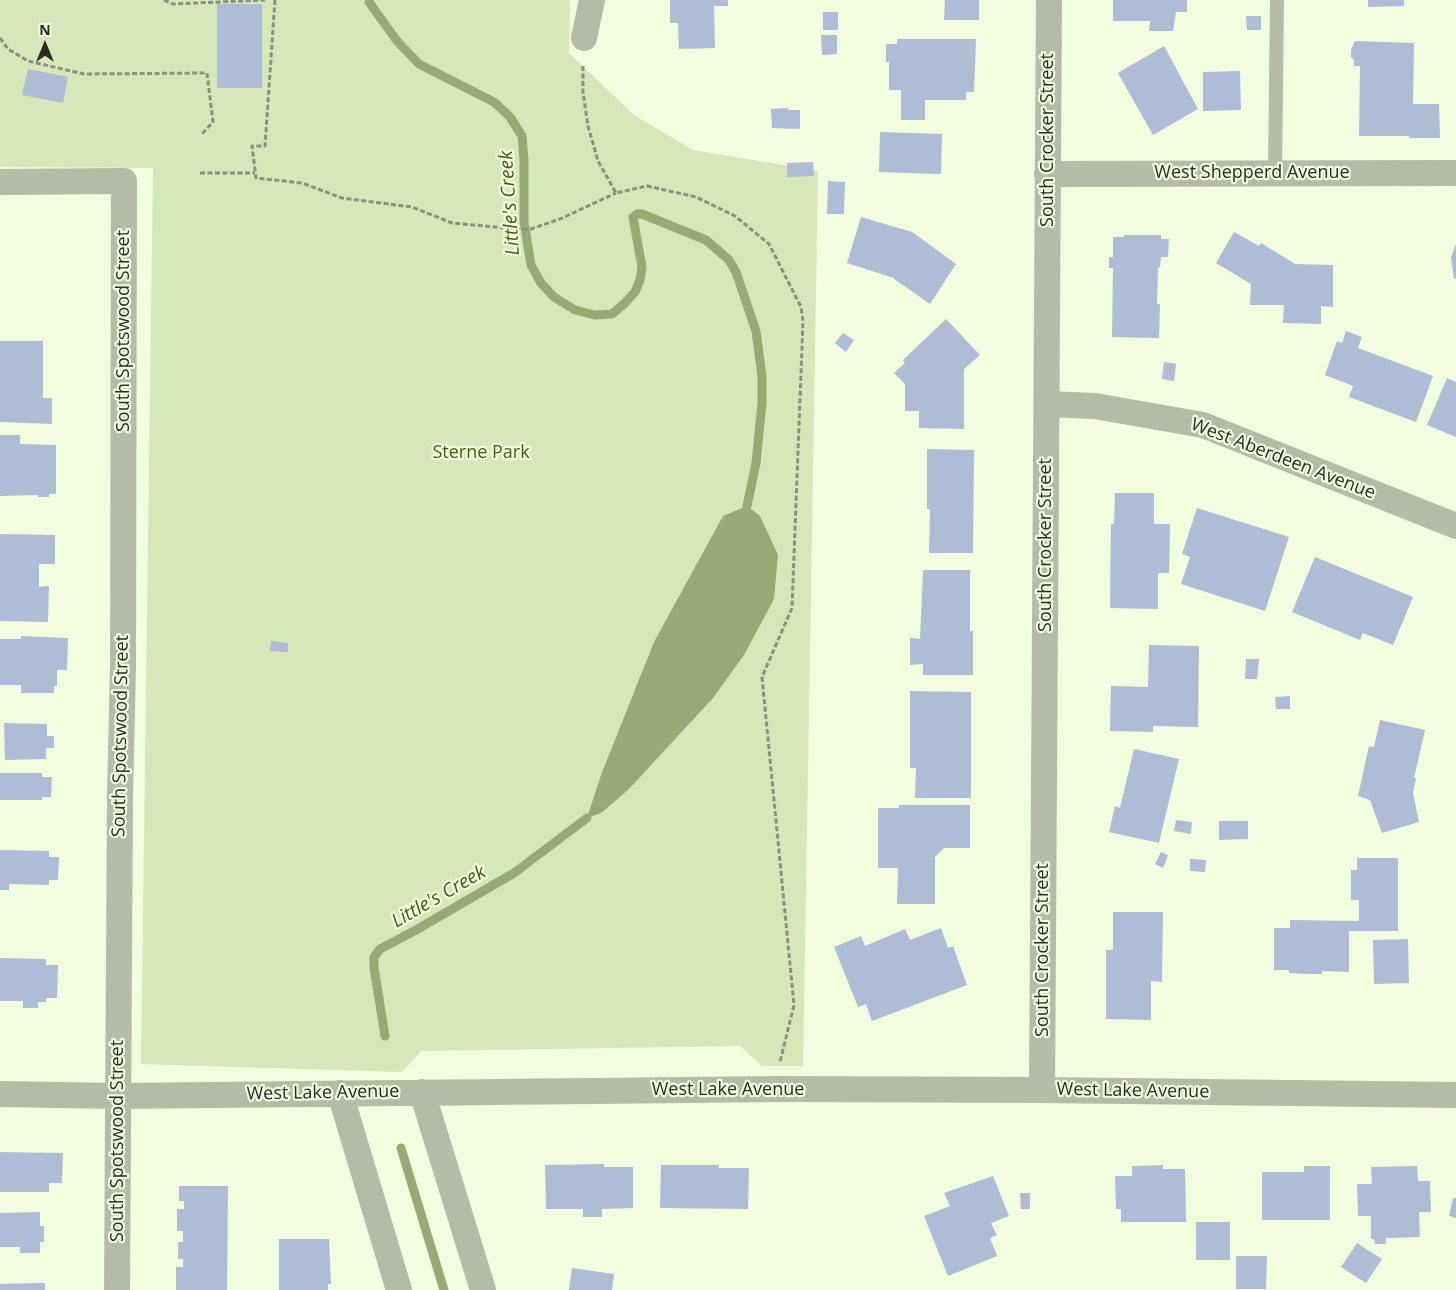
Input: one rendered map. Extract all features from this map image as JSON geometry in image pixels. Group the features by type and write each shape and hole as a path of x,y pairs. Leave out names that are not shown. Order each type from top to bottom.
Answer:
{"street":[{"path":"584,38 592,0"},
{"name":"South Crocker Street","path":"1042,1090 1049,0"},
{"name":"West Shepperd Avenue","path":"1048,174 1456,172"},
{"name":"South Spotswood Street","path":"0,182 124,181 123,656 116,1290"},
{"name":"West Aberdeen Avenue","path":"1047,404 1095,406 1203,426 1456,526"},
{"name":"West Lake Avenue","path":"0,1094 118,1096 780,1089 1456,1095"},
{"path":"422,1092 483,1290"},
{"path":"340,1093 399,1290"}],"lane":[{"path":"1276,173 1277,0"}],"path":[{"path":"164,0 173,4 265,0"},
{"path":"275,0 265,146 252,146 256,178 302,183 342,198 412,207 452,223 517,229 531,229 560,219 616,192 647,186 696,197 735,216 769,244 802,307 792,608 762,677 794,1005 780,1058 780,1089"},
{"path":"0,38 8,49 28,61 84,74 207,72 213,122 201,135"},
{"path":"584,38 582,92 588,126 598,161 616,192"},
{"path":"200,173 255,173"}],"green space":[{"name":"Sterne Park","path":"0,0 570,0 569,53 634,115 693,150 818,171 803,1066 762,1066 740,1046 421,1051 402,1072 141,1064 153,168 0,167"}],"shaded area":[{"path":"747,506 760,516 778,555 774,599 744,655 713,698 628,790 601,813 587,818 601,775 654,642 723,516"}],"building":[{"path":"670,0 728,0 728,6 714,6 715,48 679,49 678,23 670,23"},
{"path":"945,0 979,0 979,20 944,20"},
{"path":"1113,0 1187,0 1187,12 1176,12 1173,31 1149,31 1150,21 1113,21"},
{"path":"1368,0 1404,0 1404,6 1368,7"},
{"path":"217,4 262,4 262,88 217,88"},
{"path":"823,12 838,12 838,30 823,30"},
{"path":"1246,16 1261,16 1261,30 1247,30"},
{"path":"821,35 837,35 837,54 822,55"},
{"path":"897,39 976,39 974,92 966,92 966,100 925,100 925,120 901,120 901,90 889,90 889,62 886,62 886,44 897,44"},
{"path":"1355,41 1414,43 1413,104 1439,104 1440,138 1359,136 1360,66 1354,66 1354,60 1351,57 1351,50"},
{"path":"1164,46 1198,109 1153,135 1118,73"},
{"path":"28,69 68,77 63,103 22,95"},
{"path":"1240,71 1241,110 1203,111 1203,72"},
{"path":"788,108 788,110 800,110 800,129 772,128 771,109"},
{"path":"880,132 942,134 941,174 879,172"},
{"path":"813,162 814,176 787,177 787,163"},
{"path":"828,181 845,182 844,214 827,214"},
{"path":"861,217 912,232 956,264 930,304 894,278 847,263"},
{"path":"1234,232 1259,246 1261,243 1295,264 1333,265 1333,307 1321,306 1321,324 1283,323 1284,305 1250,305 1251,284 1216,263"},
{"path":"1124,235 1161,235 1161,239 1169,239 1168,257 1161,257 1160,268 1158,267 1157,304 1160,304 1159,338 1112,337 1113,268 1109,268 1109,257 1113,257 1113,237 1124,237"},
{"path":"1456,244 1456,279 1454,279 1451,257"},
{"path":"946,319 980,355 964,369 964,429 919,428 919,411 905,411 905,384 894,373 905,363 903,360"},
{"path":"1346,331 1362,337 1358,348 1433,376 1416,422 1349,397 1353,386 1325,375 1337,341 1342,343"},
{"path":"843,333 854,340 846,352 835,343"},
{"path":"0,341 43,341 43,398 52,398 52,424 0,422"},
{"path":"1164,362 1176,364 1174,381 1162,379"},
{"path":"1447,378 1456,382 1456,437 1427,425"},
{"path":"0,435 20,435 20,444 56,445 56,494 49,494 49,497 38,497 38,495 0,496"},
{"path":"927,449 974,450 973,553 929,553 930,509 927,509"},
{"path":"1115,493 1154,493 1154,524 1170,524 1169,573 1158,573 1158,609 1110,608 1111,524 1114,524"},
{"path":"1197,508 1289,537 1265,611 1181,584 1190,557 1182,554"},
{"path":"0,534 55,535 55,564 39,564 39,587 49,586 48,622 0,621"},
{"path":"1315,557 1413,597 1393,645 1363,633 1360,640 1292,612"},
{"path":"923,570 970,570 970,631 973,631 973,675 923,675 923,664 910,665 910,638 920,639"},
{"path":"21,636 68,638 67,670 57,670 57,686 54,686 54,693 21,693 21,685 0,685 0,639 21,639"},
{"path":"271,641 288,643 288,652 270,651"},
{"path":"1149,645 1199,646 1198,727 1153,726 1153,732 1110,731 1111,686 1148,687"},
{"path":"1246,659 1259,659 1257,679 1245,679"},
{"path":"910,691 971,692 971,798 915,798 916,768 910,768"},
{"path":"1290,696 1290,709 1276,709 1275,697"},
{"path":"1380,720 1425,730 1414,778 1416,778 1413,793 1419,822 1382,833 1370,800 1358,796 1369,746 1374,747"},
{"path":"4,723 47,724 47,736 54,736 54,748 46,748 46,759 5,760"},
{"path":"1134,749 1179,759 1159,843 1109,832 1115,806 1120,808"},
{"path":"0,773 42,773 42,777 52,777 51,797 42,797 42,800 0,800"},
{"path":"899,805 970,805 970,848 944,848 935,857 935,904 897,904 898,868 878,868 878,808 899,808"},
{"path":"1176,820 1192,822 1191,834 1174,831"},
{"path":"1219,821 1248,821 1248,839 1219,840"},
{"path":"0,850 49,851 49,857 59,857 58,880 49,880 49,885 9,884 9,890 0,890"},
{"path":"1161,852 1168,855 1163,868 1155,864"},
{"path":"1357,858 1398,858 1398,931 1349,931 1349,972 1322,971 1322,974 1310,974 1289,973 1289,970 1274,970 1274,928 1290,928 1290,920 1359,921 1359,900 1351,900 1351,870 1357,870"},
{"path":"1190,859 1206,860 1205,872 1190,871"},
{"path":"1113,912 1163,912 1162,982 1151,981 1151,1020 1106,1019 1106,950 1113,950"},
{"path":"941,928 948,948 953,946 967,985 872,1021 866,1004 858,1007 834,947 861,936 865,946 905,929 910,940"},
{"path":"1408,939 1409,983 1374,984 1373,940"},
{"path":"0,958 46,959 46,965 58,965 57,998 46,998 46,1002 38,1002 38,1008 23,1008 23,1001 0,1001"},
{"path":"0,1152 63,1153 62,1183 49,1183 49,1192 0,1192"},
{"path":"604,1164 604,1167 633,1167 633,1208 602,1209 602,1217 583,1217 583,1209 546,1209 545,1165"},
{"path":"661,1165 719,1165 719,1168 749,1168 748,1209 660,1208"},
{"path":"1163,1165 1163,1169 1185,1169 1186,1222 1121,1222 1121,1209 1116,1209 1115,1176 1132,1176 1132,1166"},
{"path":"1304,1166 1330,1166 1330,1220 1262,1220 1262,1172 1304,1172"},
{"path":"1417,1166 1418,1181 1430,1181 1431,1212 1419,1212 1420,1237 1386,1238 1386,1244 1375,1244 1374,1239 1371,1239 1371,1216 1358,1216 1357,1184 1372,1184 1371,1167"},
{"path":"993,1176 1009,1216 991,1223 997,1235 990,1238 997,1256 948,1276 924,1216 950,1206 944,1193"},
{"path":"179,1186 228,1186 227,1290 176,1290 176,1267 183,1267 183,1259 178,1259 178,1242 183,1242 183,1231 177,1231 177,1209 184,1209 184,1201 179,1201"},
{"path":"1020,1193 1030,1193 1030,1209 1021,1209"},
{"path":"1453,1198 1456,1198 1456,1218 1449,1216"},
{"path":"40,1212 40,1226 44,1226 44,1242 40,1242 40,1253 20,1253 20,1247 0,1247 0,1213"},
{"path":"1196,1222 1230,1222 1230,1260 1196,1260"},
{"path":"279,1239 329,1239 331,1284 328,1284 328,1290 279,1290"},
{"path":"1357,1243 1382,1259 1366,1283 1341,1267"},
{"path":"1236,1256 1267,1256 1266,1289 1236,1289"},
{"path":"572,1268 614,1274 612,1290 569,1290"},
{"path":"45,1283 45,1290 0,1290 0,1284"}],"waterway":[{"name":"Little's Creek","path":"369,2 397,41 419,64 494,102 510,117 522,136 524,222 531,265 541,283 554,297 575,310 595,315 612,314 624,304 635,292 640,280 642,267 633,217 637,214 642,214 706,240 729,260 736,272 756,331 762,376 762,403 756,463 747,506"},
{"name":"Little's Creek","path":"385,1036 374,968 374,957 380,949 514,873 587,818"},
{"name":"Little's Creek","path":"401,1148 444,1290"}]}
